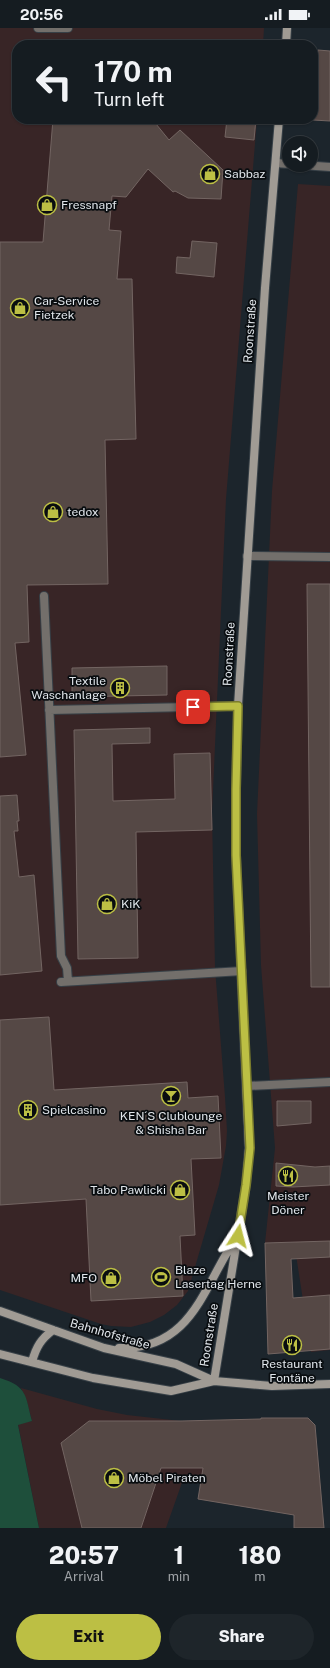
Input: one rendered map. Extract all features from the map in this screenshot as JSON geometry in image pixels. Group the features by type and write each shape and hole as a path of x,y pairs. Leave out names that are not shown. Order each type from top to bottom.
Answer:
{"street":[{"path":"286,40 287,28"},
{"name":"Roonstraße","path":"214,1382 246,1185 250,1148 236,855 238,706 264,296 280,124"},
{"path":"104,1348 138,1347 151,1344 179,1328 202,1301 223,1258 238,1236"},
{"name":"Bahnhofstraße","path":"0,1311 104,1348 176,1364 214,1382"},
{"path":"32,1362 36,1347 44,1337 54,1330"},
{"name":"Bahnhofstraße","path":"0,1354 93,1378 171,1392 214,1382 272,1386 330,1384"}],"lane":[{"path":"38,28 68,28"},
{"path":"276,163 282,163"},
{"path":"318,166 330,167"},
{"path":"247,556 330,556"},
{"path":"44,596 61,956 67,968 65,981 242,971"},
{"path":"49,710 238,706"},
{"path":"247,1086 330,1082"}],"shaded area":[{"path":"0,28 264,28 263,40 12,40 12,124 257,124 226,499 212,813 215,968 227,1131 226,1146 219,1185 188,1291 177,1305 164,1315 150,1322 131,1327 101,1324 0,1290"},
{"path":"298,184 330,186 330,1350 311,1352 294,1242 265,1243 275,1148 261,965 257,814 272,491"},
{"path":"21,1388 97,1409 127,1415 181,1421 259,1419 201,1480 184,1477 166,1528 39,1528 18,1424 32,1421 26,1399"}],"green space":[{"path":"0,1378 9,1381 21,1389 28,1405 32,1421 18,1425 39,1528 0,1528"}],"building":[{"path":"318,50 330,51 330,121 318,120"},
{"path":"53,124 156,124 169,140 180,130 223,170 221,199 188,198 175,191 173,192 148,169 126,197 112,196 109,230 121,231 117,279 132,279 136,439 105,440 108,584 27,585 29,642 15,643 26,755 0,757 0,242 43,242"},
{"path":"226,124 256,124 254,140 225,137"},
{"path":"192,241 217,243 214,277 176,273 177,257 190,258"},
{"path":"307,584 330,584 330,987 311,987"},
{"name":"Textile Waschanlage","path":"167,666 167,695 72,697 72,668"},
{"path":"150,728 150,743 112,744 113,801 175,799 174,754 210,753 212,830 136,832 138,958 78,959 74,730"},
{"path":"17,795 19,821 17,821 18,831 14,831 19,877 34,875 42,971 0,975 0,796"},
{"path":"49,1017 54,1090 187,1082 188,1098 218,1096 221,1158 191,1159 195,1235 180,1236 183,1296 91,1301 86,1199 0,1205 0,1020"},
{"path":"277,1101 311,1101 311,1123 277,1126"},
{"path":"276,1163 315,1167 330,1166 330,1185 293,1187 276,1186"},
{"path":"330,1241 330,1257 291,1259 293,1298 330,1295 330,1349 268,1354 265,1243"},
{"name":"Möbel Piraten","path":"308,1418 315,1425 324,1528 294,1528 294,1515 198,1499 203,1468 161,1468 141,1528 82,1528 61,1443 89,1421 181,1421"}],"place":[{"name":"Sabbaz","path":"210,174"},
{"name":"Fressnapf","path":"47,205"},
{"name":"Car-Service Fietzek","path":"20,308"},
{"name":"tedox","path":"53,512"},
{"name":"Textile Waschanlage","path":"120,688"},
{"name":"KiK","path":"107,904"},
{"name":"KEN´S Clublounge & Shisha Bar","path":"171,1096"},
{"name":"Spielcasino","path":"28,1110"},
{"name":"Meister Döner","path":"288,1176"},
{"name":"Tabo Pawlicki","path":"180,1190"},
{"name":"Blaze Lasertag Herne","path":"161,1277"},
{"name":"MFO","path":"111,1278"},
{"name":"Restaurant Fontäne","path":"292,1345"},
{"name":"Möbel Piraten","path":"114,1478"}],"route":[{"path":"193,707 238,706 236,855 250,1148 238,1236"}]}
